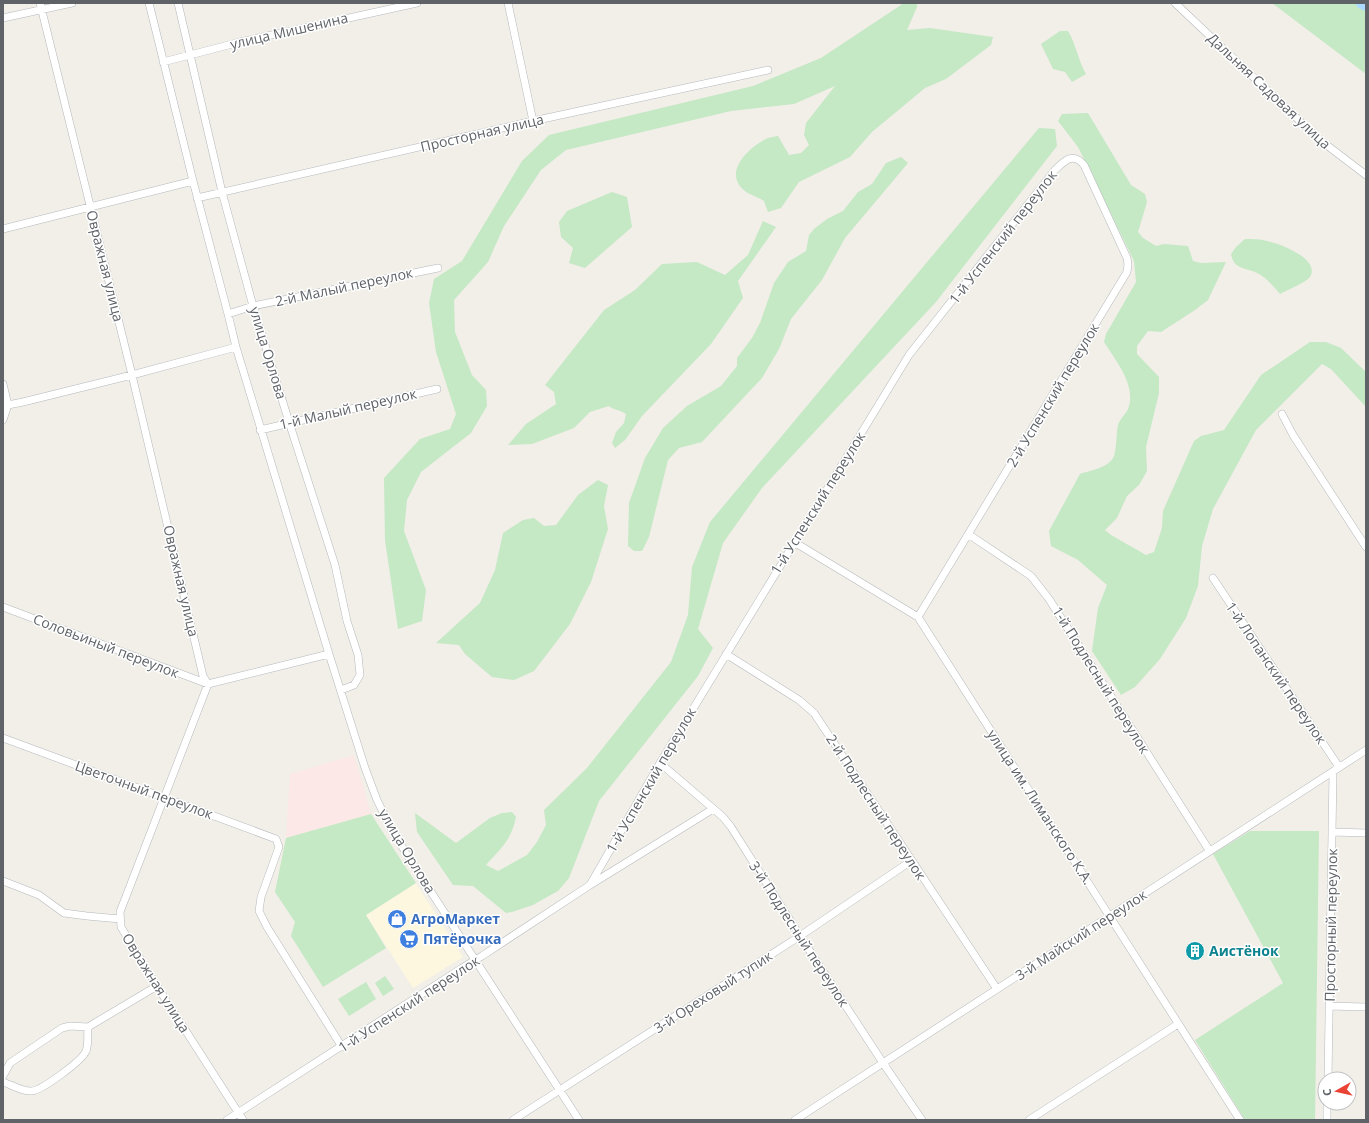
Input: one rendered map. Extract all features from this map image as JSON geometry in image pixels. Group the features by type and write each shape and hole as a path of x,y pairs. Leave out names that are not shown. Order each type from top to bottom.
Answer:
{"street":[{"path":"3,18 41,7 72,3"},
{"name":"улица Орлова","path":"149,3 192,181 260,430 340,690 377,800 393,832 579,1120"},
{"name":"улица Орлова","path":"178,3 222,192 289,422 335,565 347,621 358,655 360,676 354,685 340,690"},
{"name":"улица Мишенина","path":"163,62 191,54 417,3"},
{"path":"508,3 533,121"},
{"name":"Дальняя Садовая улица","path":"1175,3 1320,140 1366,175"},
{"name":"Овражная улица","path":"41,7 132,375 203,676 208,684 120,912 121,927 243,1120"},
{"name":"Просторная улица","path":"197,198 533,121 768,70"},
{"name":"1-й Успенский переулок","path":"590,885 660,763 909,355 1055,170 1068,159 1075,158 1081,161 1084,165"},
{"name":"2-й Успенский переулок","path":"918,617 1127,272 1127,258 1084,165"},
{"path":"3,229 192,181"},
{"name":"2-й Малый переулок","path":"228,314 254,306 438,268"},
{"path":"6,405 132,375 236,346"},
{"path":"3,384 6,405 3,420"},
{"name":"1-й Малый переулок","path":"260,430 289,422 437,390"},
{"path":"1282,414 1366,548"},
{"name":"1-й Подлесный переулок","path":"968,534 1032,576 1049,599 1209,850"},
{"name":"улица им. Лиманского К.А.","path":"794,542 918,617 1240,1120"},
{"name":"1-й Лопанский переулок","path":"1213,578 1339,767"},
{"name":"Соловьиный переулок","path":"3,607 208,684"},
{"path":"208,684 329,654"},
{"name":"2-й Подлесный переулок","path":"726,654 799,700 814,713 997,989"},
{"name":"Цветочный переулок","path":"3,738 267,834 276,839 279,847 261,897 259,911 267,927 342,1047"},
{"name":"3-й Майский переулок","path":"795,1120 1110,916 1209,850 1366,750"},
{"name":"3-й Подлесный переулок","path":"660,763 723,817 731,827 882,1063 922,1120"},
{"name":"Просторный переулок","path":"1328,1071 1333,772"},
{"name":"1-й Успенский переулок","path":"227,1120 342,1047 590,885 713,809"},
{"path":"1332,832 1366,833"},
{"name":"3-й Ореховый тупик","path":"513,1120 800,936 911,861"},
{"path":"3,881 39,895 64,913 120,919"},
{"path":"3,1076 14,1059 62,1028 70,1026 88,1026 157,986"},
{"path":"1329,1006 1366,1007"},
{"path":"1030,1120 1178,1024"},
{"path":"3,1082 25,1090 34,1091 42,1087 73,1066 86,1052 88,1026"}],"shaded area":[{"path":"354,755 371,814 286,838 290,774"},
{"path":"416,883 463,957 413,988 366,915"}],"green space":[{"path":"904,3 917,3 917,7 907,30 930,28 993,37 991,45 946,79 925,88 872,132 850,157 799,182 781,208 768,212 764,201 745,191 739,184 736,177 740,162 752,148 770,137 778,136 789,155 801,153 809,145 804,135 806,123 835,86 794,104 731,111 566,150 541,170 504,226 488,262 454,300 455,332 472,375 486,390 487,406 471,433 421,472 407,500 404,531 426,590 422,621 398,629 385,540 384,478 420,439 450,429 456,414 436,352 429,303 434,279 462,261 522,161 549,135 753,86 821,58"},
{"path":"1272,3 1366,3 1366,74"},
{"path":"1060,31 1068,31 1086,74 1072,82 1065,72 1053,69 1041,44"},
{"path":"1088,113 1131,185 1145,194 1147,202 1138,232 1143,238 1156,246 1164,244 1188,246 1193,261 1201,263 1226,262 1208,300 1161,332 1148,331 1137,346 1137,354 1159,377 1159,393 1146,447 1147,471 1139,485 1127,496 1117,518 1105,530 1146,555 1154,552 1162,528 1163,511 1194,441 1201,436 1224,430 1261,375 1310,342 1326,342 1341,348 1366,372 1366,407 1331,369 1322,364 1256,430 1213,509 1202,546 1198,586 1186,618 1160,659 1135,687 1121,695 1092,651 1098,608 1107,585 1078,560 1051,546 1049,531 1080,474 1104,466 1112,460 1115,452 1118,425 1128,409 1130,400 1128,383 1124,374 1104,342 1106,334 1136,282 1134,261 1078,147 1058,121 1062,114"},
{"path":"1039,128 1055,129 1057,146 936,302 762,488 723,543 698,629 713,648 698,676 599,801 569,878 558,891 533,905 506,913 473,886 453,885 417,832 415,813 456,843 490,818 502,813 512,812 516,817 511,832 505,844 486,865 498,871 527,855 537,842 546,825 544,810 587,768 671,662 688,615 692,567 710,522"},
{"path":"901,157 908,163 845,238 822,280 791,319 779,349 762,378 702,442 679,448 668,460 649,537 642,551 634,551 628,546 629,503 645,458 663,428 687,406 721,386 737,366 737,358 752,338 760,323 774,283 788,262 806,251 809,235 814,229 827,219 843,211 858,192 872,184 886,163"},
{"path":"612,192 627,197 632,227 585,268 569,263 573,248 561,237 559,222 567,211"},
{"path":"763,221 776,227 738,281 743,298 711,344 642,416 625,440 615,448 612,443 616,432 624,423 626,414 609,406 590,412 574,428 532,444 508,445 526,424 556,404 554,392 545,385 604,310 635,290 662,264 697,262 725,275 748,255"},
{"path":"1245,239 1259,239 1273,242 1297,253 1310,264 1312,270 1310,277 1280,294 1263,277 1253,271 1237,265 1232,259 1231,254"},
{"path":"598,480 608,485 604,506 608,529 591,582 570,624 534,671 514,680 492,677 465,654 459,645 436,643 480,603 495,570 503,533 523,520 534,518 544,526 556,525 578,495"},
{"path":"371,814 416,883 366,915 386,948 323,987 291,936 295,922 275,892 286,838"},
{"path":"1250,831 1319,831 1315,1120 1245,1120 1195,1040 1283,983 1213,854"},
{"path":"385,976 394,989 383,996 375,983"},
{"path":"366,982 376,999 349,1016 338,999"}],"waterway":[{"path":"1362,3 1366,5"}],"place":[{"name":"АгроМаркет","path":"397,919"},
{"name":"Пятёрочка","path":"409,939"},
{"name":"Аистёнок","path":"1195,951"}]}
